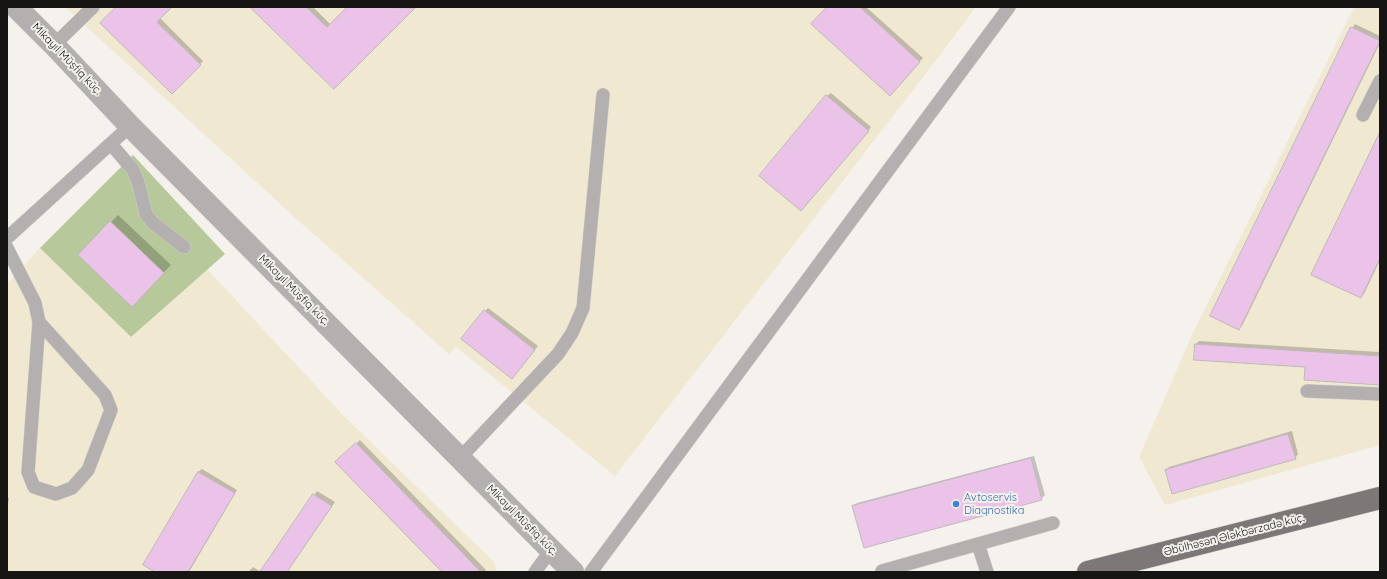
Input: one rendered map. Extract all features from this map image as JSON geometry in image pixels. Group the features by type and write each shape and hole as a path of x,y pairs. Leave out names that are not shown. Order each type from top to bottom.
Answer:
{"main road":[{"name":"Əbülhəsən Ələkbərzadə küç.","path":"1088,572 1119,568 1380,498"}],"street":[{"name":"Mikayıl Müşfiq küç.","path":"16,7 130,126 573,572"}],"lane":[{"path":"54,45 93,7"},
{"path":"590,572 1009,7"},
{"path":"1363,115 1380,81"},
{"path":"460,458 558,354 572,333 583,308 603,95"},
{"path":"7,238 130,126"},
{"path":"111,144 134,170 146,214 153,223 184,247"},
{"path":"7,248 35,303 39,322 28,472 34,487 56,494 72,488 88,470 111,410 105,395 39,322"},
{"path":"1307,391 1380,394"},
{"path":"882,571 1053,523"},
{"path":"978,544 987,572"},
{"path":"535,572 551,550"}],"shaded area":[{"path":"65,7 976,7 615,476 456,347 449,354 301,223"},
{"path":"1354,7 1380,7 1380,445 1165,505 1139,457 1192,335"},
{"path":"40,248 131,337 207,269 343,415 494,562 497,572 7,572 7,283"}],"green space":[{"path":"133,155 225,254 131,337 40,248"}],"building":[{"path":"116,7 172,7 157,22 201,65 172,94 100,23"},
{"path":"250,7 306,7 327,27 347,7 415,8 334,89"},
{"path":"827,7 860,7 920,62 890,96 811,24"},
{"path":"1351,27 1380,41 1239,330 1210,316"},
{"path":"826,95 869,131 801,211 759,176"},
{"path":"1380,132 1380,258 1361,298 1311,275"},
{"path":"110,221 164,273 132,307 78,255"},
{"path":"484,310 535,350 512,379 461,339"},
{"path":"1195,344 1380,356 1380,385 1304,380 1305,367 1194,360"},
{"path":"1288,434 1296,459 1172,494 1165,470"},
{"path":"356,443 481,572 442,572 335,462"},
{"path":"1031,458 1042,500 864,548 852,506"},
{"path":"198,472 235,493 188,572 155,572 143,565"},
{"path":"313,494 332,506 287,572 260,572"}],"place":[{"name":"Avtoservis Diaqnostika","path":"956,504"}]}
